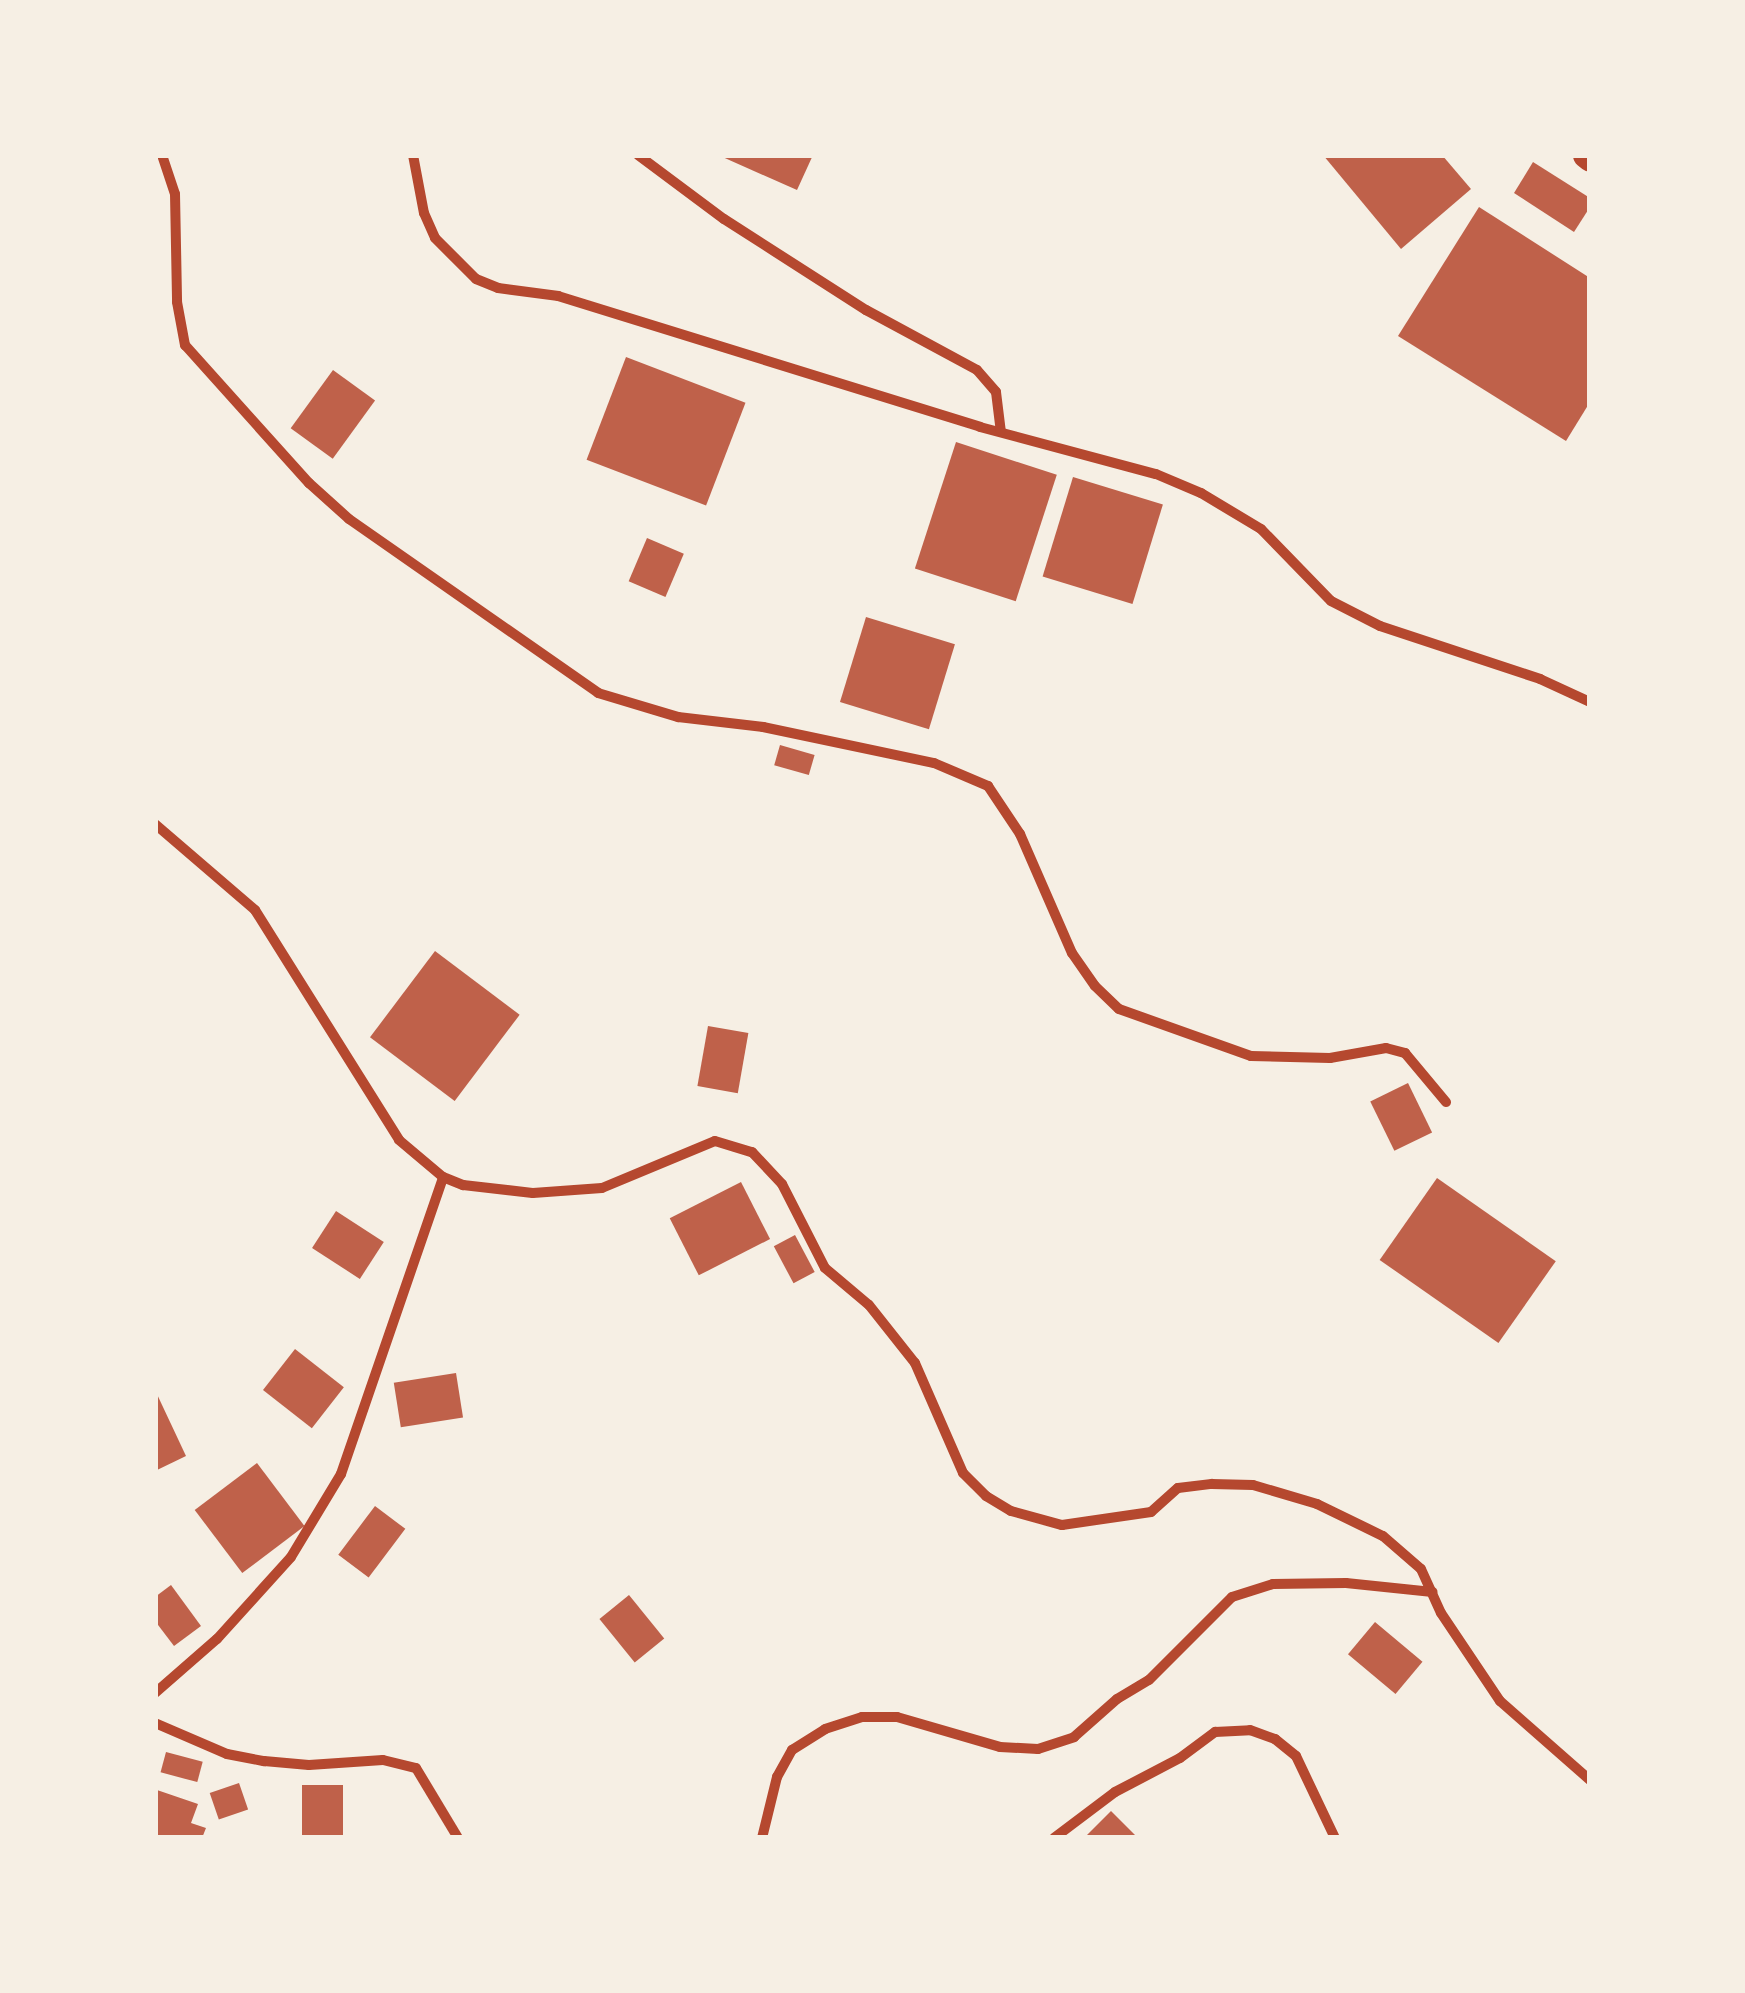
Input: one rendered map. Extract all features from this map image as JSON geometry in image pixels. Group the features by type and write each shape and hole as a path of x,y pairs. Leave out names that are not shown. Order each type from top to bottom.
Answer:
{"street":[{"path":"162,155 175,194 177,302 186,345 309,483 349,519 598,693 678,717 763,727 934,764 988,786 1020,834 1072,953 1095,986 1120,1008 1251,1056 1330,1058 1386,1048 1405,1053 1446,1102"},
{"path":"413,155 424,213 435,238 476,279 498,288 558,296 675,329 1001,431 1137,468 1201,493 1261,529 1330,601 1380,626 1540,679 1590,702"},
{"path":"638,155 724,219 834,290 977,370 996,392 1001,431"},
{"path":"155,824 255,910 399,1140 443,1177 463,1185 533,1192 602,1188 715,1140 752,1152 782,1184 825,1268 868,1305 915,1363 963,1473 986,1496 1038,1520 1086,1524 1151,1512 1178,1488 1253,1485 1316,1504 1383,1536 1420,1569 1441,1613 1500,1701 1590,1780"},
{"path":"155,1692 217,1638 291,1557 340,1474 443,1177"},
{"path":"762,1838 777,1777 792,1750 826,1728 862,1717 898,1716 1000,1746 1038,1749 1074,1737 1118,1699 1149,1680 1232,1597 1273,1584 1346,1583 1433,1592"},
{"path":"155,1723 227,1754 264,1761 309,1766 383,1760 416,1768 458,1838"},
{"path":"1054,1838 1115,1792 1180,1758 1216,1732 1250,1730 1276,1740 1296,1756 1335,1838"}],"building":[{"path":"718,155 813,155 797,190"},
{"path":"1323,155 1442,155 1471,189 1401,249"},
{"path":"1533,162 1590,198 1590,207 1574,232 1514,193"},
{"path":"1479,207 1590,278 1590,402 1566,441 1398,336"},
{"path":"626,357 745,403 706,506 587,460"},
{"path":"333,370 375,401 333,459 291,428"},
{"path":"956,442 1057,475 1016,601 915,568"},
{"path":"1073,477 1163,504 1132,604 1043,576"},
{"path":"647,538 684,554 665,597 629,581"},
{"path":"866,617 955,644 929,729 840,702"},
{"path":"780,745 815,755 809,775 774,765"},
{"path":"435,951 520,1015 455,1101 370,1037"},
{"path":"708,1026 748,1033 738,1093 697,1086"},
{"path":"1408,1083 1432,1132 1394,1151 1370,1101"},
{"path":"1437,1178 1556,1261 1498,1343 1380,1260"},
{"path":"741,1182 770,1239 699,1275 670,1218"},
{"path":"336,1211 384,1242 360,1279 312,1248"},
{"path":"795,1235 815,1272 794,1283 774,1246"},
{"path":"295,1349 344,1387 312,1428 263,1390"},
{"path":"456,1373 463,1417 401,1427 394,1383"},
{"path":"155,1390 186,1456 155,1471"},
{"path":"257,1463 305,1526 242,1573 195,1510"},
{"path":"375,1506 405,1529 369,1578 338,1555"},
{"path":"171,1585 201,1626 174,1646 155,1621 155,1597"},
{"path":"629,1595 664,1639 635,1662 599,1619"},
{"path":"1375,1622 1422,1662 1395,1694 1348,1654"},
{"path":"166,1752 203,1762 197,1782 161,1772"},
{"path":"239,1783 248,1809 219,1820 210,1793"},
{"path":"302,1785 343,1785 343,1838 302,1838"},
{"path":"157,1790 198,1804 191,1823 206,1828 202,1838 155,1838"},
{"path":"1111,1811 1138,1838 1084,1838"}]}
